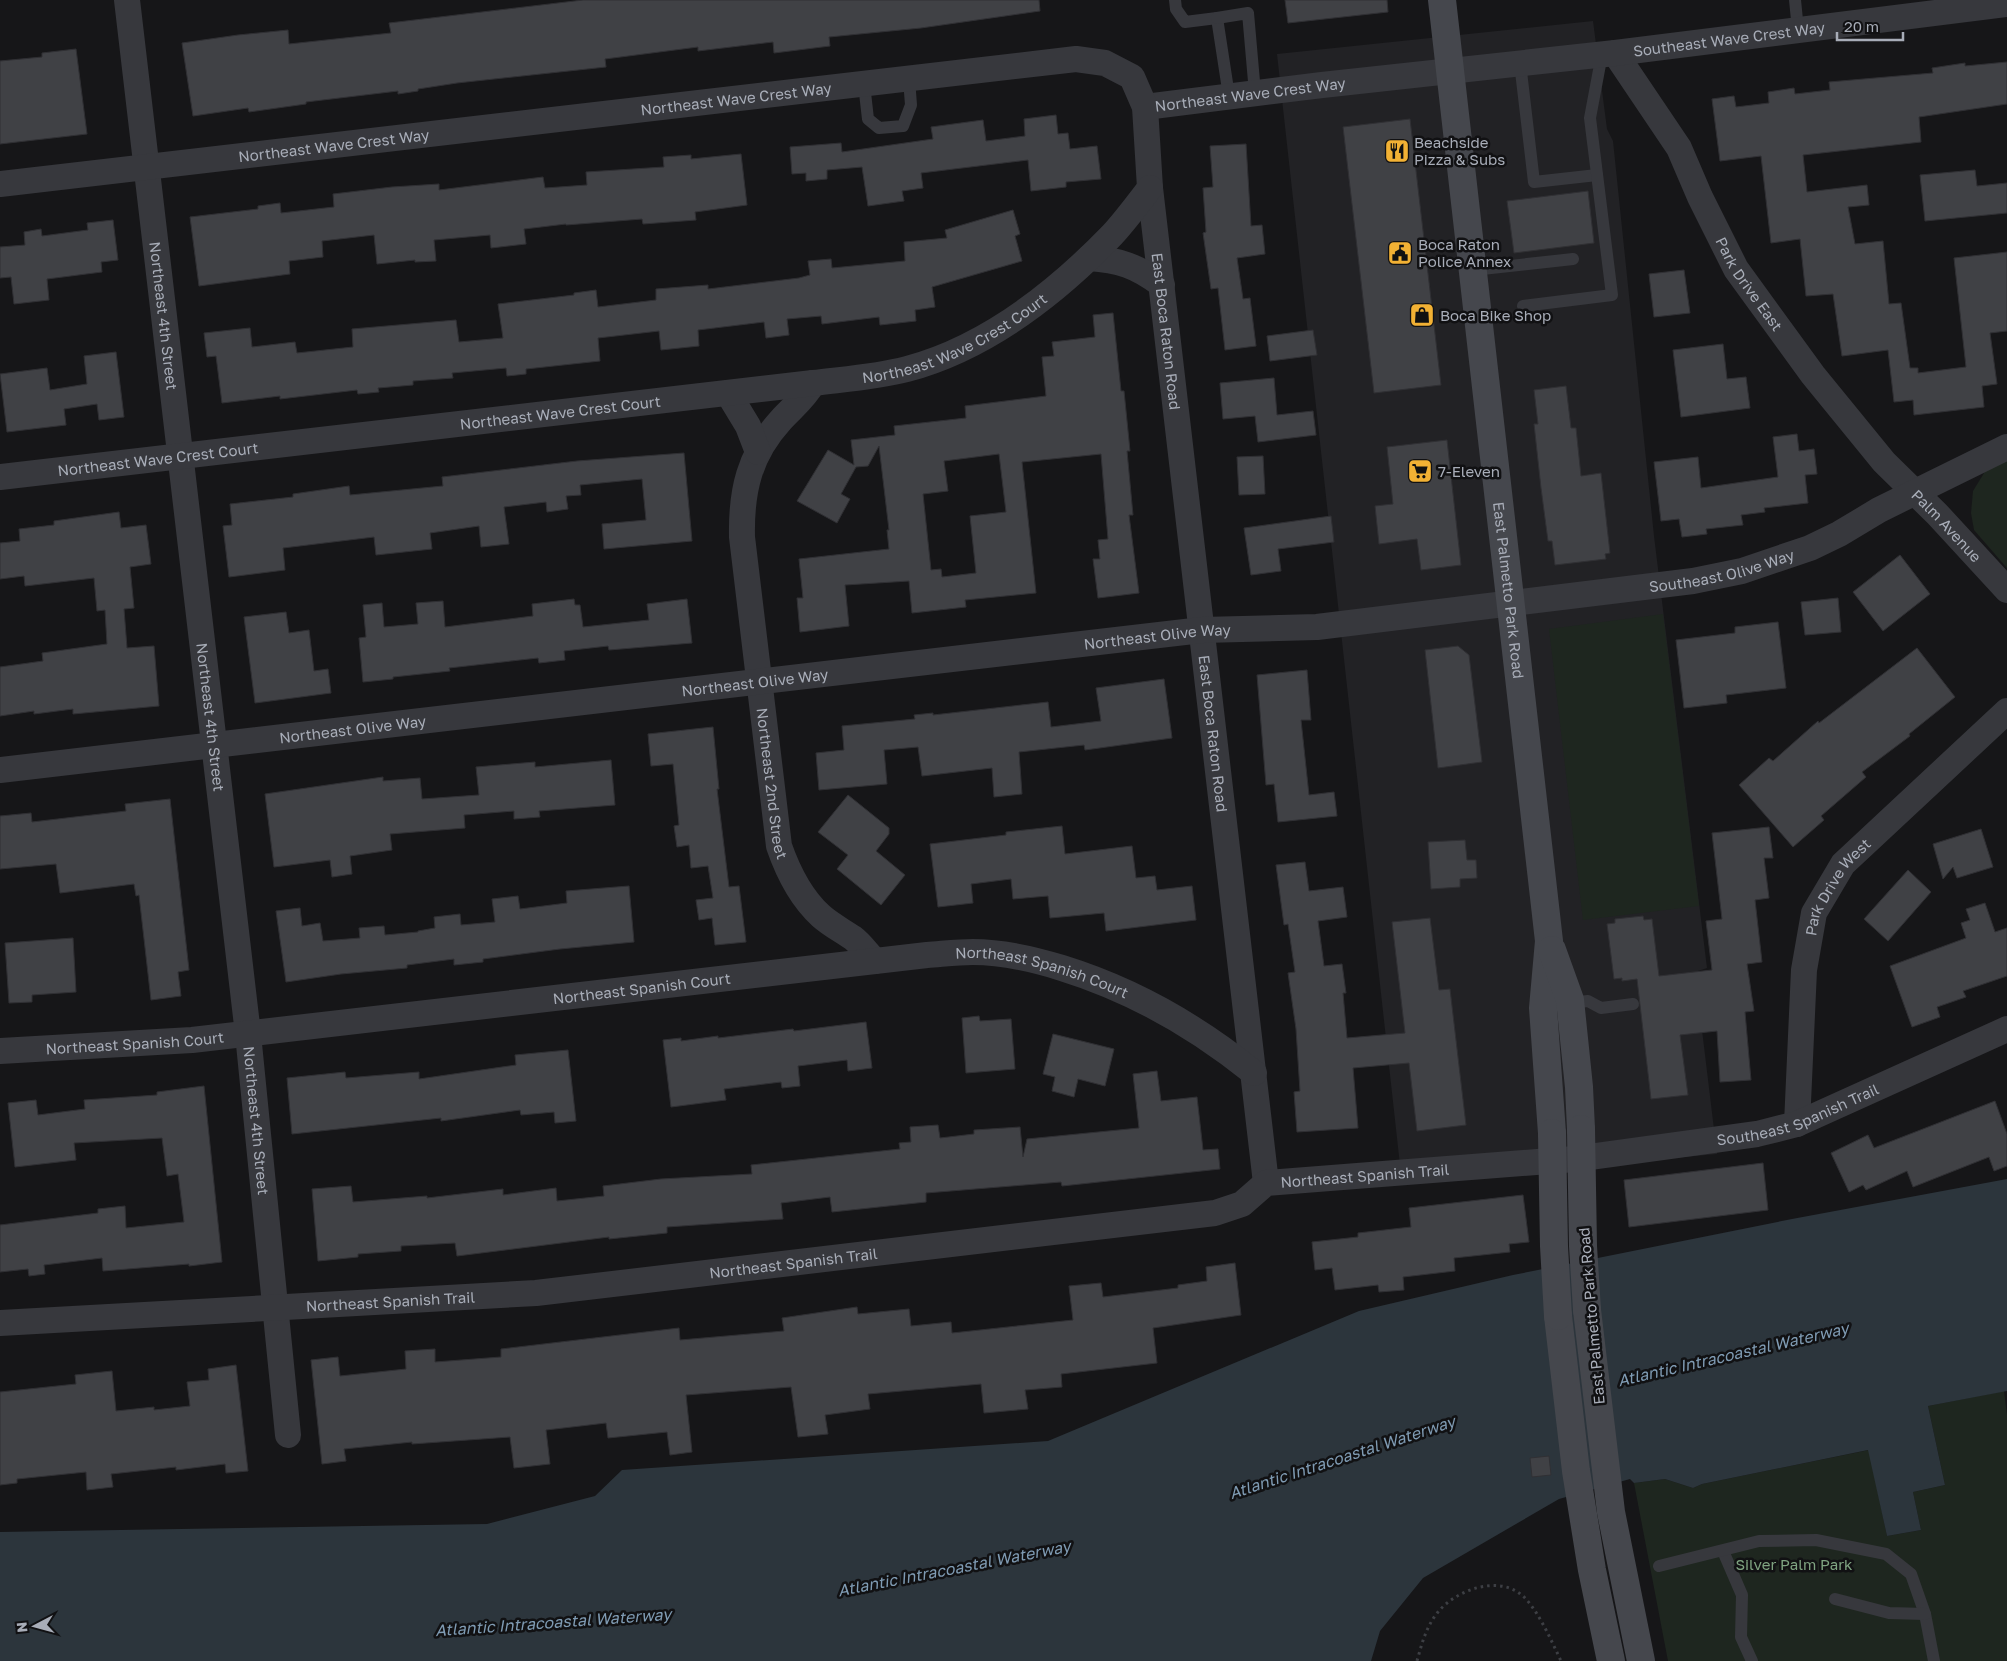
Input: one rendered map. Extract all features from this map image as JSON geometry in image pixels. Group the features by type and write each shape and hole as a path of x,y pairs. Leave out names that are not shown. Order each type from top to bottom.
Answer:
{"main road":[{"name":"East Palmetto Park Road","path":"1442,0 1549,941 1543,1008 1552,1133 1554,1246 1558,1316 1576,1471 1592,1570 1610,1654"},
{"name":"East Palmetto Park Road","path":"1549,941 1570,1003 1579,1087 1583,1246 1587,1310 1611,1512 1639,1650"}],"street":[{"name":"Northeast 4th Street","path":"127,0 248,1034 288,1435"},
{"name":"Southeast Wave Crest Way","path":"1450,71 1609,54 2007,4"},
{"name":"Park Drive East","path":"1609,54 1679,148 1700,197 1736,269 1819,382 1884,462 1915,491"},
{"name":"Northeast Wave Crest Way","path":"0,184 1076,59 1105,63 1132,77 1145,107 1450,71"},
{"name":"East Boca Raton Road","path":"1145,107 1150,188 1266,1182"},
{"name":"Northeast Wave Crest Court","path":"0,477 814,383 899,371 951,354 995,330 1036,303 1089,258 1113,234 1150,188"},
{"path":"1089,258 1109,259 1128,264 1146,273 1162,285"},
{"name":"Northeast 2nd Street","path":"814,383 806,396 774,429 758,452 750,470 741,510 742,537 779,846 786,866 807,901 821,916 854,939 875,961"},
{"path":"728,393 748,426 758,452"},
{"name":"Palm Avenue","path":"2007,447 1915,491 2007,590"},
{"name":"Southeast Olive Way","path":"1511,604 1693,581 1742,571 1810,548 1839,534 1915,491"},
{"name":"Northeast Olive Way","path":"0,770 1202,630 1317,626 1511,604"},
{"name":"Park Drive West","path":"1796,1124 1804,970 1814,913 1842,864 2007,711"},
{"name":"Northeast Spanish Court","path":"0,1051 192,1040 875,961 974,952 1020,957 1043,962 1093,978 1140,998 1186,1023 1228,1052 1254,1073"},
{"name":"Southeast Spanish Trail","path":"1575,1159 1757,1134 1796,1124 2007,1029"},
{"name":"Northeast Spanish Trail","path":"0,1323 536,1293 1215,1213 1242,1204 1266,1182 1575,1159"}],"lane":[{"path":"1175,0 1176,9 1185,22 1248,13 1255,93"},
{"path":"1795,0 1798,30"},
{"path":"1217,18 1229,96"},
{"path":"1523,306 1612,295 1603,255 1597,175 1590,118 1609,54"},
{"path":"1520,63 1534,182 1597,175"},
{"path":"864,84 868,119 879,128 903,126 911,105 909,79"},
{"path":"1473,270 1573,258"},
{"path":"1570,1003 1588,1001 1601,1008 1633,1004"},
{"path":"1660,1566 1759,1541 1816,1540 1886,1554 1910,1574 1925,1614 1934,1661"},
{"path":"1723,1550 1742,1595 1741,1638 1752,1661"},
{"path":"1835,1600 1889,1613 1925,1614"}],"path":[{"path":"1417,1661 1423,1636 1439,1610 1451,1600 1474,1588 1486,1586 1502,1587 1524,1597 1552,1641 1561,1661"}],"shaded area":[{"path":"1593,21 1607,129 1613,141 1654,536 1707,968 1695,972 1717,1154 1402,1183 1277,54"}],"green space":[{"path":"2007,455 2007,568 1974,530 1971,513 1973,491 1989,465"},
{"path":"1663,614 1699,906 1583,920 1549,629"},
{"name":"Silver Palm Park","path":"2004,1391 2007,1415 2007,1661 1668,1661 1634,1483 1665,1479 1693,1488 1702,1484 1869,1450 1887,1536 1921,1530 1913,1492 1945,1485 1928,1406"}],"water":[{"name":"Atlantic Intracoastal Waterway","path":"2007,1179 2007,1391 1928,1406 1945,1485 1913,1492 1921,1530 1887,1536 1868,1450 1702,1484 1693,1488 1665,1479 1634,1483 1630,1479 1559,1499 1423,1578 1380,1631 1371,1661 0,1661 0,1532 487,1524 595,1496 622,1470 1048,1441 1359,1311 1513,1275 1792,1219"}],"building":[{"path":"583,0 1039,0 1040,11 921,28 829,37 830,46 774,53 773,42 698,51 698,47 605,59 606,67 457,83 398,94 398,91 306,102 306,104 249,112 248,108 193,116 182,43 288,30 289,44 391,33 389,23"},
{"path":"1285,0 1387,0 1388,12 1288,23"},
{"path":"76,49 87,134 0,144 0,61 42,57 42,53"},
{"path":"2007,62 2007,104 1919,117 1921,142 1803,155 1807,192 1867,185 1869,205 1848,207 1855,244 1883,241 1889,304 1901,303 1910,368 1918,368 1918,373 1966,367 1954,258 2007,252 2007,331 1990,333 1997,384 1982,386 1984,407 1914,415 1913,400 1894,402 1888,350 1842,356 1833,294 1806,296 1800,239 1771,243 1761,156 1720,161 1712,99 1734,96 1736,107 1769,103 1768,92 1794,88 1795,94 1830,90 1829,82 1933,73 1932,68 1965,63 1965,66"},
{"path":"1056,115 1058,134 1068,133 1070,149 1097,146 1101,179 1066,182 1066,187 1031,191 1028,160 921,173 923,188 902,191 904,201 868,206 862,167 827,170 827,179 806,181 806,173 792,174 790,147 841,143 842,152 933,139 931,127 983,120 986,141 1025,136 1024,119"},
{"path":"1410,119 1441,385 1374,393 1343,127"},
{"path":"1246,144 1251,226 1262,225 1265,254 1237,258 1243,299 1250,298 1256,346 1225,350 1218,288 1211,289 1203,233 1206,232 1203,188 1213,187 1210,146"},
{"path":"741,154 747,205 695,212 696,220 643,224 642,219 524,229 526,244 491,248 490,235 434,240 436,261 415,262 415,260 377,264 374,235 322,241 323,257 289,261 290,274 199,286 190,217 258,209 258,206 280,203 281,213 334,207 333,194 392,187 439,184 439,190 543,177 545,188 587,185 586,172 664,167 663,157 691,155 691,159"},
{"path":"1975,170 1977,186 2007,183 2007,213 1925,221 1920,175"},
{"path":"1588,191 1594,243 1514,253 1507,201"},
{"path":"1013,210 1020,234 1015,236 1022,261 932,287 935,307 915,310 916,321 880,325 879,317 822,324 821,316 787,319 789,335 766,338 764,322 698,330 699,346 661,350 659,331 598,338 600,361 526,369 526,374 507,376 506,368 452,373 453,378 413,381 413,385 378,388 379,392 358,394 357,390 280,399 280,396 222,403 216,356 207,357 204,333 250,328 252,347 295,342 297,353 353,347 352,329 456,320 459,342 503,338 498,304 574,295 574,293 596,290 598,307 656,300 656,289 708,285 708,289 799,278 810,275 808,261 831,259 832,268 905,261 904,242 947,238 945,230"},
{"path":"113,220 118,260 101,262 102,272 47,279 49,300 14,304 11,277 0,278 0,247 25,245 24,232 41,229 42,236 88,230 87,223"},
{"path":"1684,270 1690,313 1654,317 1649,274"},
{"path":"1113,313 1121,391 1124,391 1130,451 1127,451 1133,515 1129,515 1139,593 1098,598 1093,559 1100,559 1098,540 1108,539 1101,454 1022,462 1036,593 965,600 966,607 912,613 909,581 845,585 849,626 800,632 797,598 803,598 799,559 889,549 887,530 889,530 879,446 868,466 856,467 841,494 850,499 837,523 797,501 828,450 854,465 851,440 895,435 894,426 966,418 965,406 1046,396 1042,357 1054,356 1052,342 1095,337 1093,315","holes":["999,454 1006,512 970,516 976,573 942,577 941,569 931,570 923,494 948,491 944,461"]},
{"path":"1313,330 1317,355 1270,361 1267,336"},
{"path":"1723,344 1727,379 1746,377 1750,408 1681,417 1673,350"},
{"path":"116,352 124,417 99,420 97,404 64,409 66,425 7,432 0,374 47,368 50,390 87,384 84,356"},
{"path":"1274,378 1277,415 1313,411 1316,435 1258,442 1255,416 1223,419 1220,383"},
{"path":"1566,386 1571,428 1576,428 1581,476 1601,473 1610,553 1605,554 1606,559 1555,565 1552,541 1548,541 1541,488 1534,424 1538,424 1534,390"},
{"path":"1797,434 1799,451 1814,449 1817,474 1805,475 1808,503 1764,508 1765,512 1741,515 1743,525 1706,529 1707,534 1682,537 1679,519 1661,521 1654,462 1698,457 1701,488 1778,477 1773,437"},
{"path":"1447,440 1461,565 1421,570 1417,539 1379,544 1375,506 1393,504 1387,447"},
{"path":"684,453 692,541 604,549 602,524 646,520 642,479 580,485 581,495 566,496 568,509 547,512 546,502 504,507 509,544 481,547 479,526 430,533 432,549 376,555 374,537 283,548 285,570 229,577 223,526 232,525 230,504 293,497 293,494 349,486 350,495 443,486 442,477 577,461"},
{"path":"1263,456 1265,494 1239,495 1237,457"},
{"path":"119,512 121,528 146,525 151,564 130,567 134,608 124,609 127,648 154,646 159,706 73,714 73,709 34,714 34,711 0,716 0,667 43,661 42,653 107,644 105,610 97,611 94,578 25,586 24,576 0,579 0,543 20,541 19,529 54,525 54,521"},
{"path":"1331,516 1334,542 1278,549 1281,571 1251,575 1244,528"},
{"path":"1900,555 1930,594 1883,631 1853,592"},
{"path":"1838,598 1841,632 1805,635 1801,602"},
{"path":"574,599 575,605 580,605 583,627 649,620 647,604 687,599 692,643 609,650 608,646 564,651 565,660 539,663 538,658 449,668 450,671 363,682 359,638 366,637 363,605 382,603 384,627 418,624 416,603 443,601 445,627 533,616 532,604"},
{"path":"286,612 289,633 309,630 314,671 328,669 331,693 255,703 244,617"},
{"path":"1778,622 1786,688 1726,695 1727,703 1684,708 1676,640 1735,633 1735,627"},
{"path":"1458,646 1469,655 1482,762 1438,768 1425,650"},
{"path":"1917,648 1955,697 1909,734 1910,736 1862,772 1866,777 1821,816 1824,820 1793,847 1739,785 1769,758 1773,761 1818,721 1819,723"},
{"path":"1307,670 1311,720 1301,720 1309,795 1334,792 1337,816 1278,822 1274,784 1266,785 1257,675"},
{"path":"1164,679 1172,738 1085,750 1084,745 1019,752 1022,794 994,797 992,768 922,776 918,747 884,750 887,784 819,790 816,753 844,750 842,726 915,719 914,715 933,713 933,715 1048,702 1051,727 1101,721 1096,688"},
{"path":"713,727 719,789 717,789 729,887 739,886 746,942 715,945 712,918 699,920 696,900 713,898 708,866 691,868 689,845 677,847 674,826 679,825 673,764 651,766 648,734"},
{"path":"611,760 615,805 539,811 540,817 514,819 514,811 464,815 465,828 390,834 392,850 350,856 352,874 332,877 330,860 274,867 265,794 383,777 383,781 420,778 422,799 479,795 476,767 535,762 535,767"},
{"path":"848,795 889,828 889,834 876,851 905,875 881,905 837,869 848,855 818,832"},
{"path":"170,799 189,970 178,972 181,996 151,1000 139,895 136,896 134,884 60,893 56,864 0,869 0,816 31,813 32,822 126,811 125,804"},
{"path":"1062,826 1065,854 1132,846 1136,878 1155,876 1157,890 1192,886 1196,920 1106,931 1104,913 1050,918 1048,896 1013,899 1011,879 971,884 973,903 938,907 930,844 1006,835 1006,832"},
{"path":"1769,827 1773,858 1764,858 1769,898 1755,900 1762,962 1747,964 1754,1011 1745,1012 1751,1080 1720,1082 1717,1031 1680,1035 1688,1095 1651,1099 1637,979 1622,981 1622,978 1614,979 1607,924 1615,923 1615,919 1643,916 1644,920 1652,919 1659,976 1712,970 1706,921 1722,919 1712,833"},
{"path":"1981,829 1993,867 1957,878 1953,867 1943,879 1933,844"},
{"path":"1465,840 1467,860 1476,860 1477,878 1460,879 1460,887 1431,889 1428,842"},
{"path":"1305,862 1309,891 1343,887 1347,917 1318,921 1324,966 1342,964 1346,993 1343,993 1347,1038 1405,1033 1392,922 1430,918 1439,990 1450,989 1466,1125 1417,1131 1409,1063 1353,1068 1358,1128 1297,1132 1294,1092 1300,1091 1296,1029 1288,973 1295,972 1288,924 1284,925 1276,865"},
{"path":"1908,870 1931,892 1888,941 1864,919"},
{"path":"629,886 634,942 560,949 483,959 483,962 454,965 454,959 407,965 407,968 341,974 286,982 276,911 300,908 302,926 320,923 323,941 360,938 359,928 384,926 385,935 418,932 435,928 434,917 460,914 461,925 495,922 492,899 518,896 520,909 567,903 566,891"},
{"path":"1985,903 1995,932 2007,928 2007,976 1963,991 1966,997 1937,1007 1940,1017 1912,1027 1890,966 1966,938 1961,923 1970,920 1966,909"},
{"path":"73,938 76,992 32,995 32,1002 9,1003 5,943"},
{"path":"979,1016 980,1021 1011,1019 1015,1069 966,1073 962,1018"},
{"path":"866,1022 872,1068 848,1071 847,1060 798,1066 800,1086 782,1088 781,1082 724,1089 726,1100 671,1107 663,1040 681,1038 681,1041 718,1036 718,1038"},
{"path":"1053,1034 1114,1049 1105,1086 1078,1079 1074,1097 1052,1091 1055,1077 1043,1074"},
{"path":"568,1050 576,1121 555,1123 554,1112 521,1115 520,1110 441,1121 441,1118 292,1134 287,1078 345,1072 346,1078 419,1072 419,1079 516,1065 515,1055"},
{"path":"1157,1071 1161,1101 1197,1097 1203,1150 1218,1149 1220,1169 1062,1186 1061,1182 926,1193 926,1202 832,1212 830,1197 781,1203 783,1219 667,1227 667,1233 609,1239 609,1237 457,1256 455,1243 401,1246 401,1251 358,1254 358,1257 318,1261 312,1189 351,1186 353,1202 427,1196 427,1198 503,1189 503,1195 556,1188 557,1201 604,1196 603,1186 661,1179 752,1174 751,1165 900,1149 899,1143 911,1142 910,1127 938,1125 940,1138 974,1134 974,1130 1020,1127 1023,1157 1027,1139 1139,1128 1133,1074"},
{"path":"204,1086 222,1262 103,1271 102,1258 44,1265 45,1274 29,1276 28,1269 0,1272 0,1225 98,1213 98,1209 125,1206 126,1228 184,1222 178,1174 167,1176 162,1138 74,1143 76,1160 15,1167 8,1103 36,1100 38,1115 85,1109 84,1100 157,1095 157,1092"},
{"path":"1995,1101 2007,1134 2007,1166 1994,1171 1989,1157 1913,1187 1907,1171 1866,1190 1863,1185 1849,1192 1831,1153 1868,1135 1874,1148"},
{"path":"1763,1163 1768,1210 1629,1227 1624,1180"},
{"path":"1523,1195 1529,1242 1509,1244 1510,1252 1454,1258 1455,1271 1403,1277 1404,1290 1379,1292 1378,1285 1335,1290 1332,1268 1315,1270 1312,1242 1358,1237 1358,1233 1411,1227 1409,1208"},
{"path":"1235,1263 1241,1315 1153,1328 1157,1363 1061,1374 1062,1387 1025,1390 1028,1409 984,1413 981,1384 868,1394 870,1409 825,1415 828,1434 798,1437 791,1387 686,1395 692,1452 670,1455 667,1432 608,1438 606,1423 546,1430 550,1464 514,1468 510,1437 412,1444 412,1442 344,1449 346,1461 322,1464 311,1360 338,1357 340,1376 406,1369 405,1351 435,1349 435,1362 501,1357 501,1349 679,1328 680,1340 784,1331 782,1318 857,1307 858,1314 909,1309 911,1326 951,1322 952,1333 1073,1320 1069,1286 1101,1283 1103,1297 1178,1288 1178,1285 1207,1281 1206,1267"},
{"path":"236,1365 248,1471 226,1473 225,1464 176,1470 176,1467 111,1474 113,1487 87,1490 86,1472 17,1479 17,1483 0,1485 0,1392 76,1384 75,1375 112,1371 116,1411 154,1407 154,1410 190,1406 187,1382 209,1380 208,1369"},
{"path":"1549,1456 1551,1475 1532,1477 1530,1458"}],"place":[{"name":"Beachside Pizza & Subs","path":"1397,151"},
{"name":"Boca Raton Police Annex","path":"1400,253"},
{"name":"Boca Bike Shop","path":"1422,315"},
{"name":"7-Eleven","path":"1420,471"}]}
